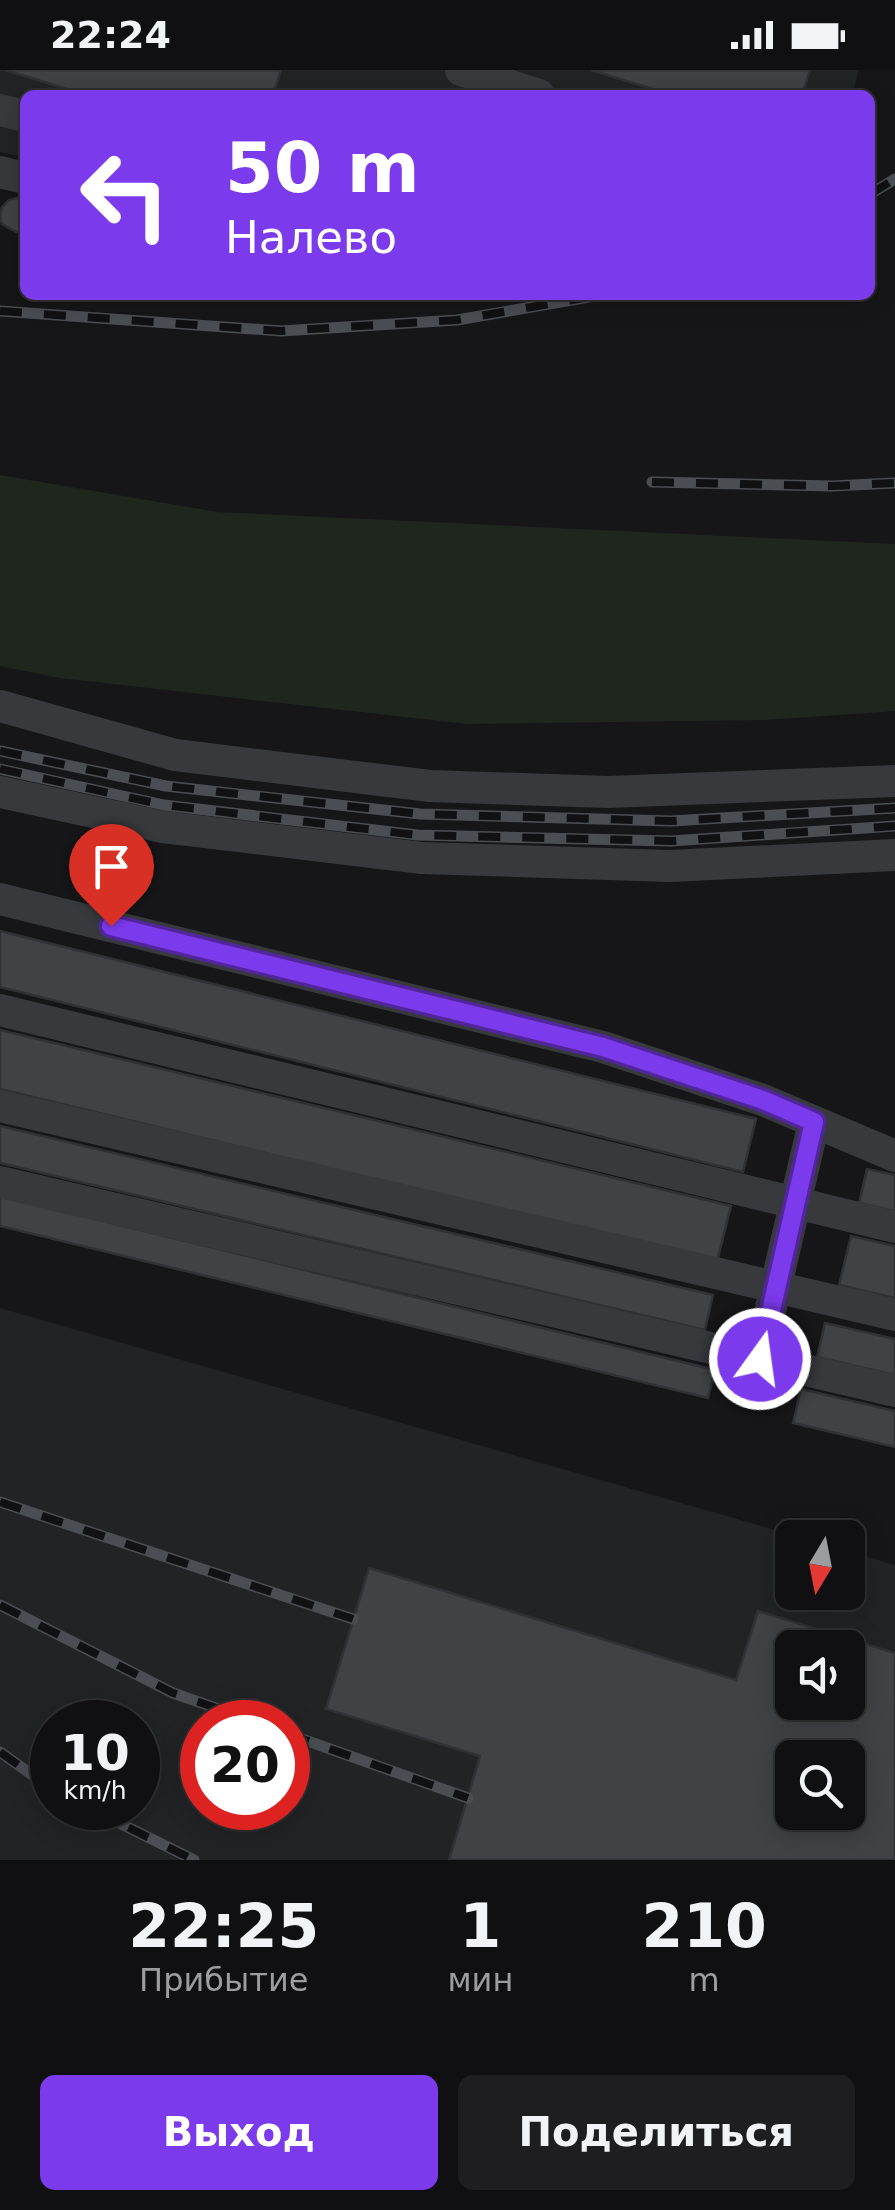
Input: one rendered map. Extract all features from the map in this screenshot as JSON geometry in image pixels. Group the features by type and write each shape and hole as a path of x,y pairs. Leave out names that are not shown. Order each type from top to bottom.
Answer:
{"lane":[{"path":"460,70 523,90"},
{"path":"0,706 175,755 430,786 608,792 895,781"},
{"path":"0,792 163,827 422,858 669,866 895,854"},
{"path":"0,899 603,1047 763,1100 895,1156"},
{"path":"0,1010 895,1227"},
{"path":"0,1106 895,1315"},
{"path":"760,1359 792,1204 814,1122"},
{"path":"0,1182 895,1391"}],"shaded area":[{"path":"0,70 859,70 853,90 20,90 20,157 0,152"},
{"path":"0,475 218,512 895,544 895,711 766,720 467,724 60,678 0,666"},
{"path":"0,1308 775,1530 775,1610 865,1610 865,1556 895,1565 895,1860 0,1860"}],"building":[{"path":"5,70 281,70 275,90 71,90"},
{"path":"591,70 810,70 804,90 656,90"},
{"path":"20,197 20,231 2,224 2,207"},
{"path":"0,931 756,1119 743,1172 0,987"},
{"path":"0,1030 731,1206 717,1262 0,1089"},
{"path":"0,1126 713,1295 705,1330 0,1163"},
{"path":"867,1169 895,1175 895,1211 859,1203"},
{"path":"0,1196 715,1370 708,1398 0,1226"},
{"path":"851,1236 895,1246 895,1298 839,1285"},
{"path":"825,1323 895,1339 895,1375 817,1357"},
{"path":"801,1389 895,1411 895,1447 793,1423"},
{"path":"369,1568 736,1680 758,1611 820,1630 775,1630 775,1720 865,1720 865,1644 895,1653 895,1860 449,1860 480,1756 326,1709"}],"railway":[{"path":"875,191 895,179"},
{"path":"0,311 281,331 457,320 572,300"},
{"path":"652,482 832,486 895,483"},
{"path":"0,751 166,786 420,814 671,821 895,808"},
{"path":"0,769 164,805 417,835 671,841 895,826"},
{"path":"0,1502 353,1619"},
{"path":"0,1605 193,1700"},
{"path":"310,1742 468,1798"},
{"path":"0,1752 30,1773"},
{"path":"133,1830 194,1860"}],"route":[{"path":"111,926 603,1047 763,1100 814,1122 792,1204 760,1359"}]}
